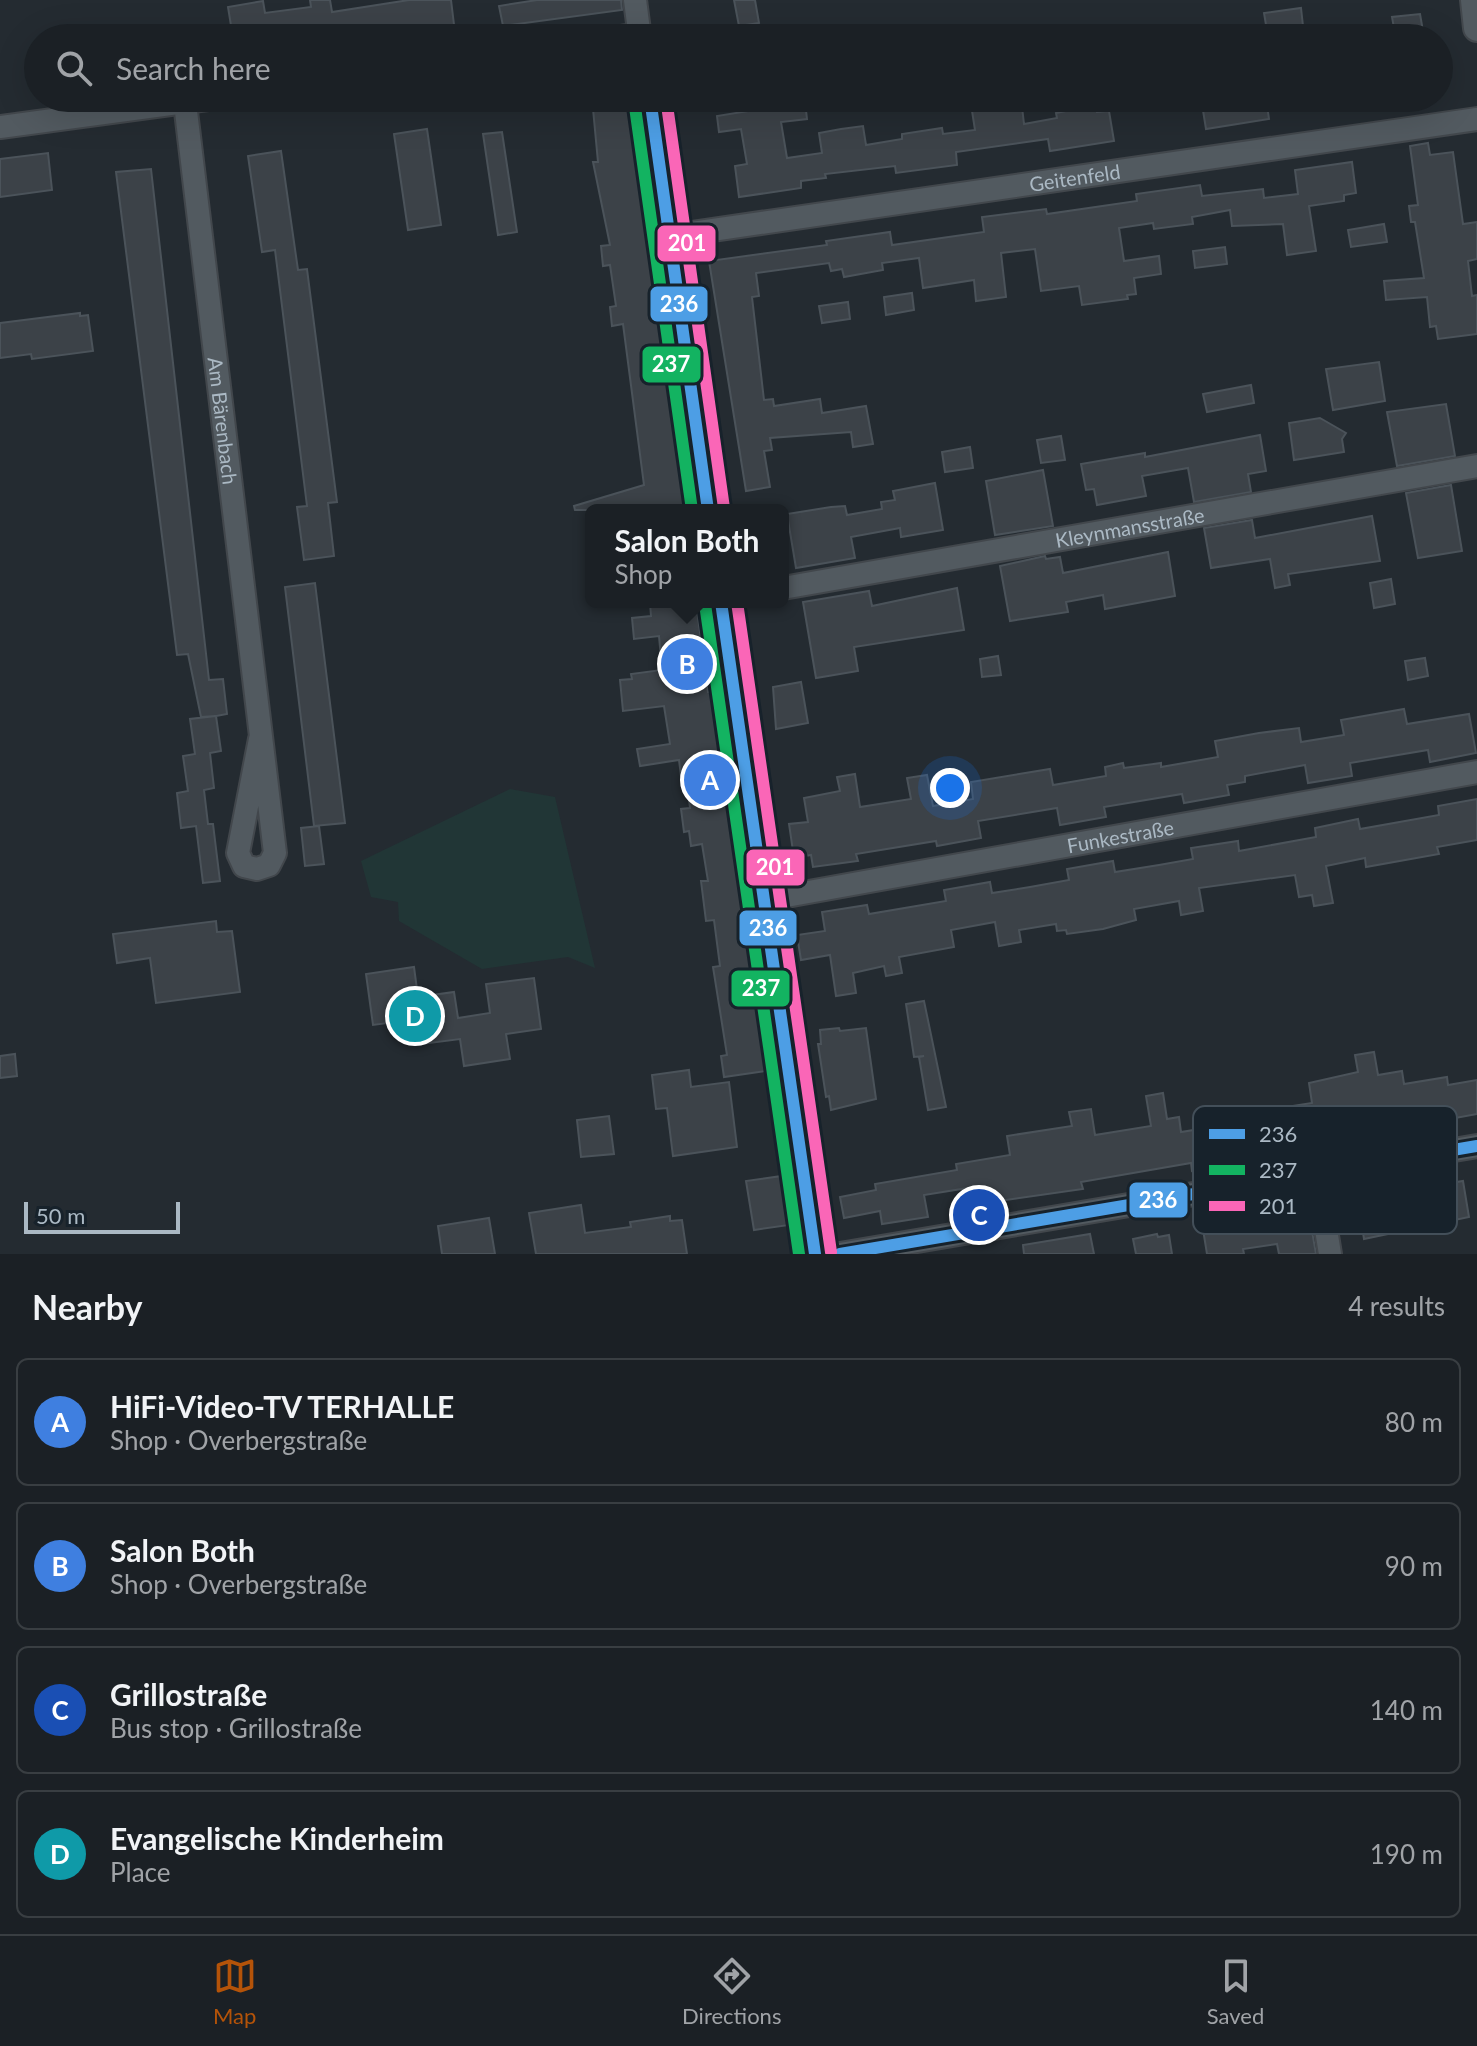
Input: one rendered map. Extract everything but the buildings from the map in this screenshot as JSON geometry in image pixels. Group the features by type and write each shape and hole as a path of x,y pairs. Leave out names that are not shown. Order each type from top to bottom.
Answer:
{"street":[{"path":"635,0 638,24"},
{"path":"1474,0 1477,28"},
{"path":"0,127 116,112"},
{"name":"Am Bärenbach","path":"186,112 275,853 269,865 257,869 244,866 238,853 260,739"},
{"path":"652,112 707,504"},
{"name":"Geitenfeld","path":"671,236 1477,119"},
{"name":"Kleynmansstraße","path":"789,587 1477,466"},
{"path":"722,608 815,1254"},
{"name":"Funkestraße","path":"764,900 1477,772"},
{"path":"1457,1150 1477,1146"},
{"path":"840,1254 1193,1195"},
{"path":"1327,1234 1330,1254"}],"green space":[{"path":"510,789 555,797 595,968 568,957 482,969 399,921 398,902 371,897 361,861"}],"transit line":[{"name":"237","path":"636,112 691,504"},
{"name":"236","path":"652,112 707,504"},
{"name":"201","path":"668,112 723,504"},
{"name":"237","path":"706,608 799,1254"},
{"name":"236","path":"722,608 815,1254"},
{"name":"201","path":"738,608 831,1252"},
{"name":"236","path":"1457,1149 1477,1146"},
{"name":"236","path":"840,1254 1193,1194"}],"place":[{"name":"Salon Both","path":"687,664"},
{"name":"HiFi-Video-TV TERHALLE","path":"710,780"},
{"name":"Evangelische Kinderheim","path":"415,1016"},
{"name":"Grillostraße","path":"979,1215"}]}
